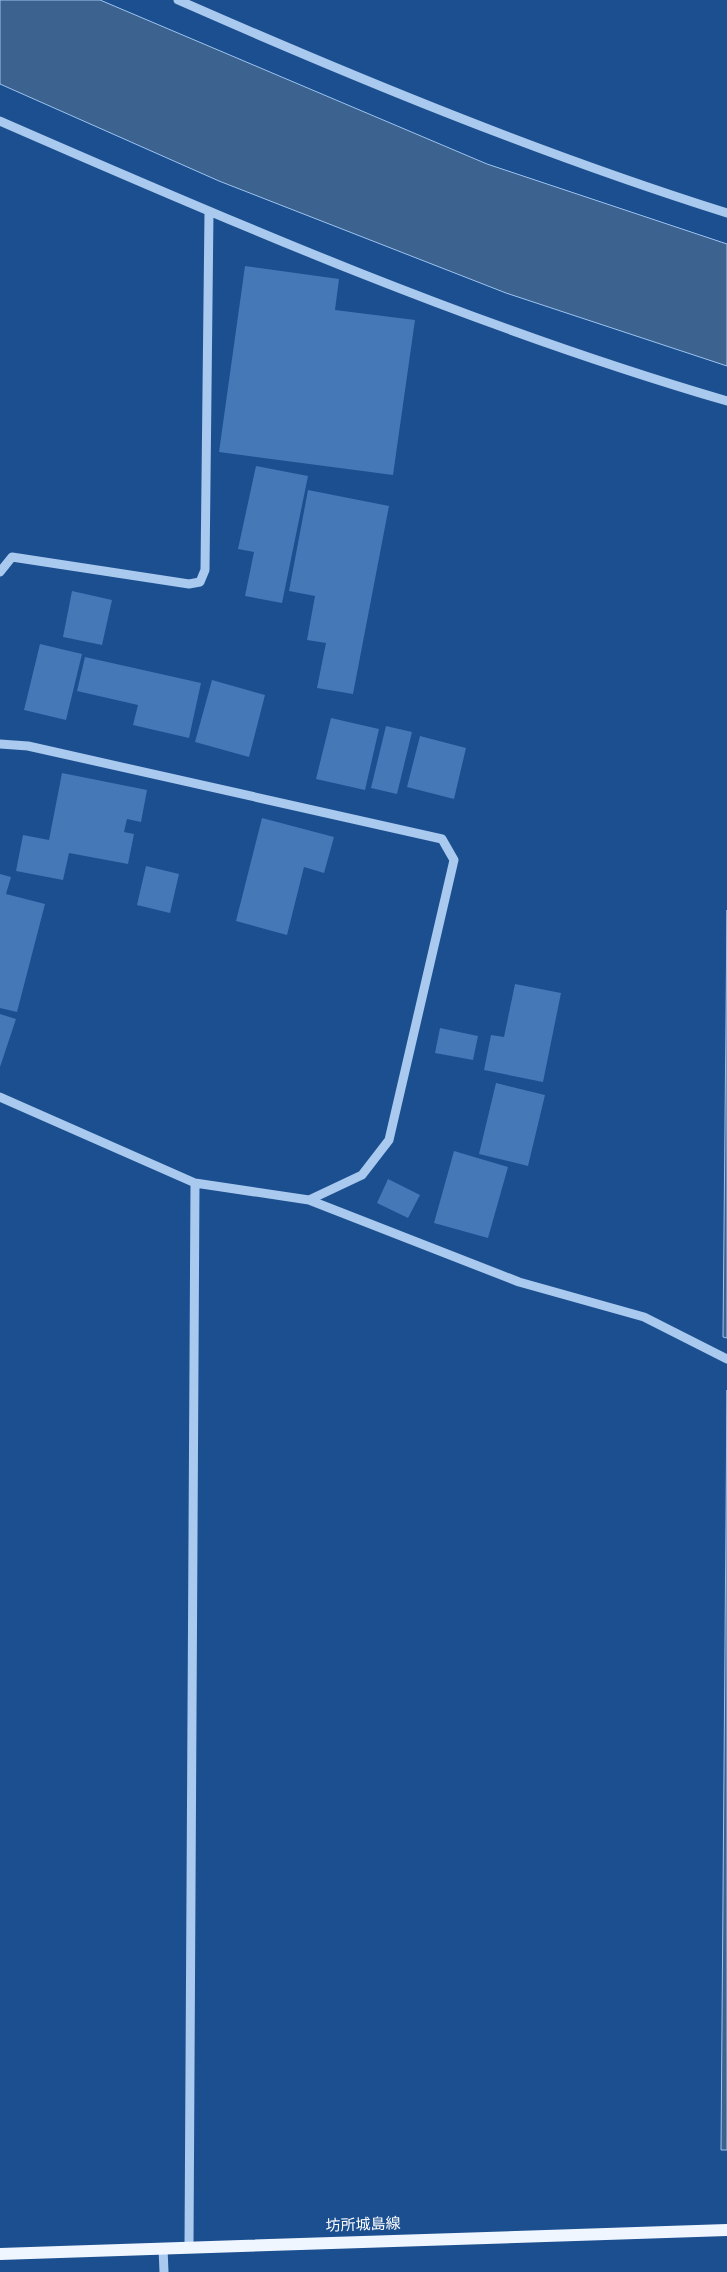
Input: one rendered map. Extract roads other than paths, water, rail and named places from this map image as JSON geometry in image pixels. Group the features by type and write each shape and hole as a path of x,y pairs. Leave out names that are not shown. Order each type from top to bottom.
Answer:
{"main road":[{"name":"坊所城島線","path":"0,2254 190,2246 727,2230"}],"street":[{"path":"178,0 422,104 634,184 727,213"},
{"path":"201,0 201,10"},
{"path":"0,121 209,212 517,334 727,401"},
{"path":"0,572 12,557 189,584 200,582 205,570 209,212"},
{"path":"0,744 28,746 442,839 454,860 389,1140 362,1175 309,1200"},
{"path":"0,1097 196,1183 309,1200 519,1282 644,1318 727,1359"},
{"path":"190,2246 196,1183"},
{"path":"164,2248 164,2272"}],"water":[{"path":"0,0 100,0 487,164 727,244 727,366 506,293 219,181 0,84"},
{"path":"727,910 727,1338 723,1337"},
{"path":"727,1390 727,2150 721,2150"}]}
